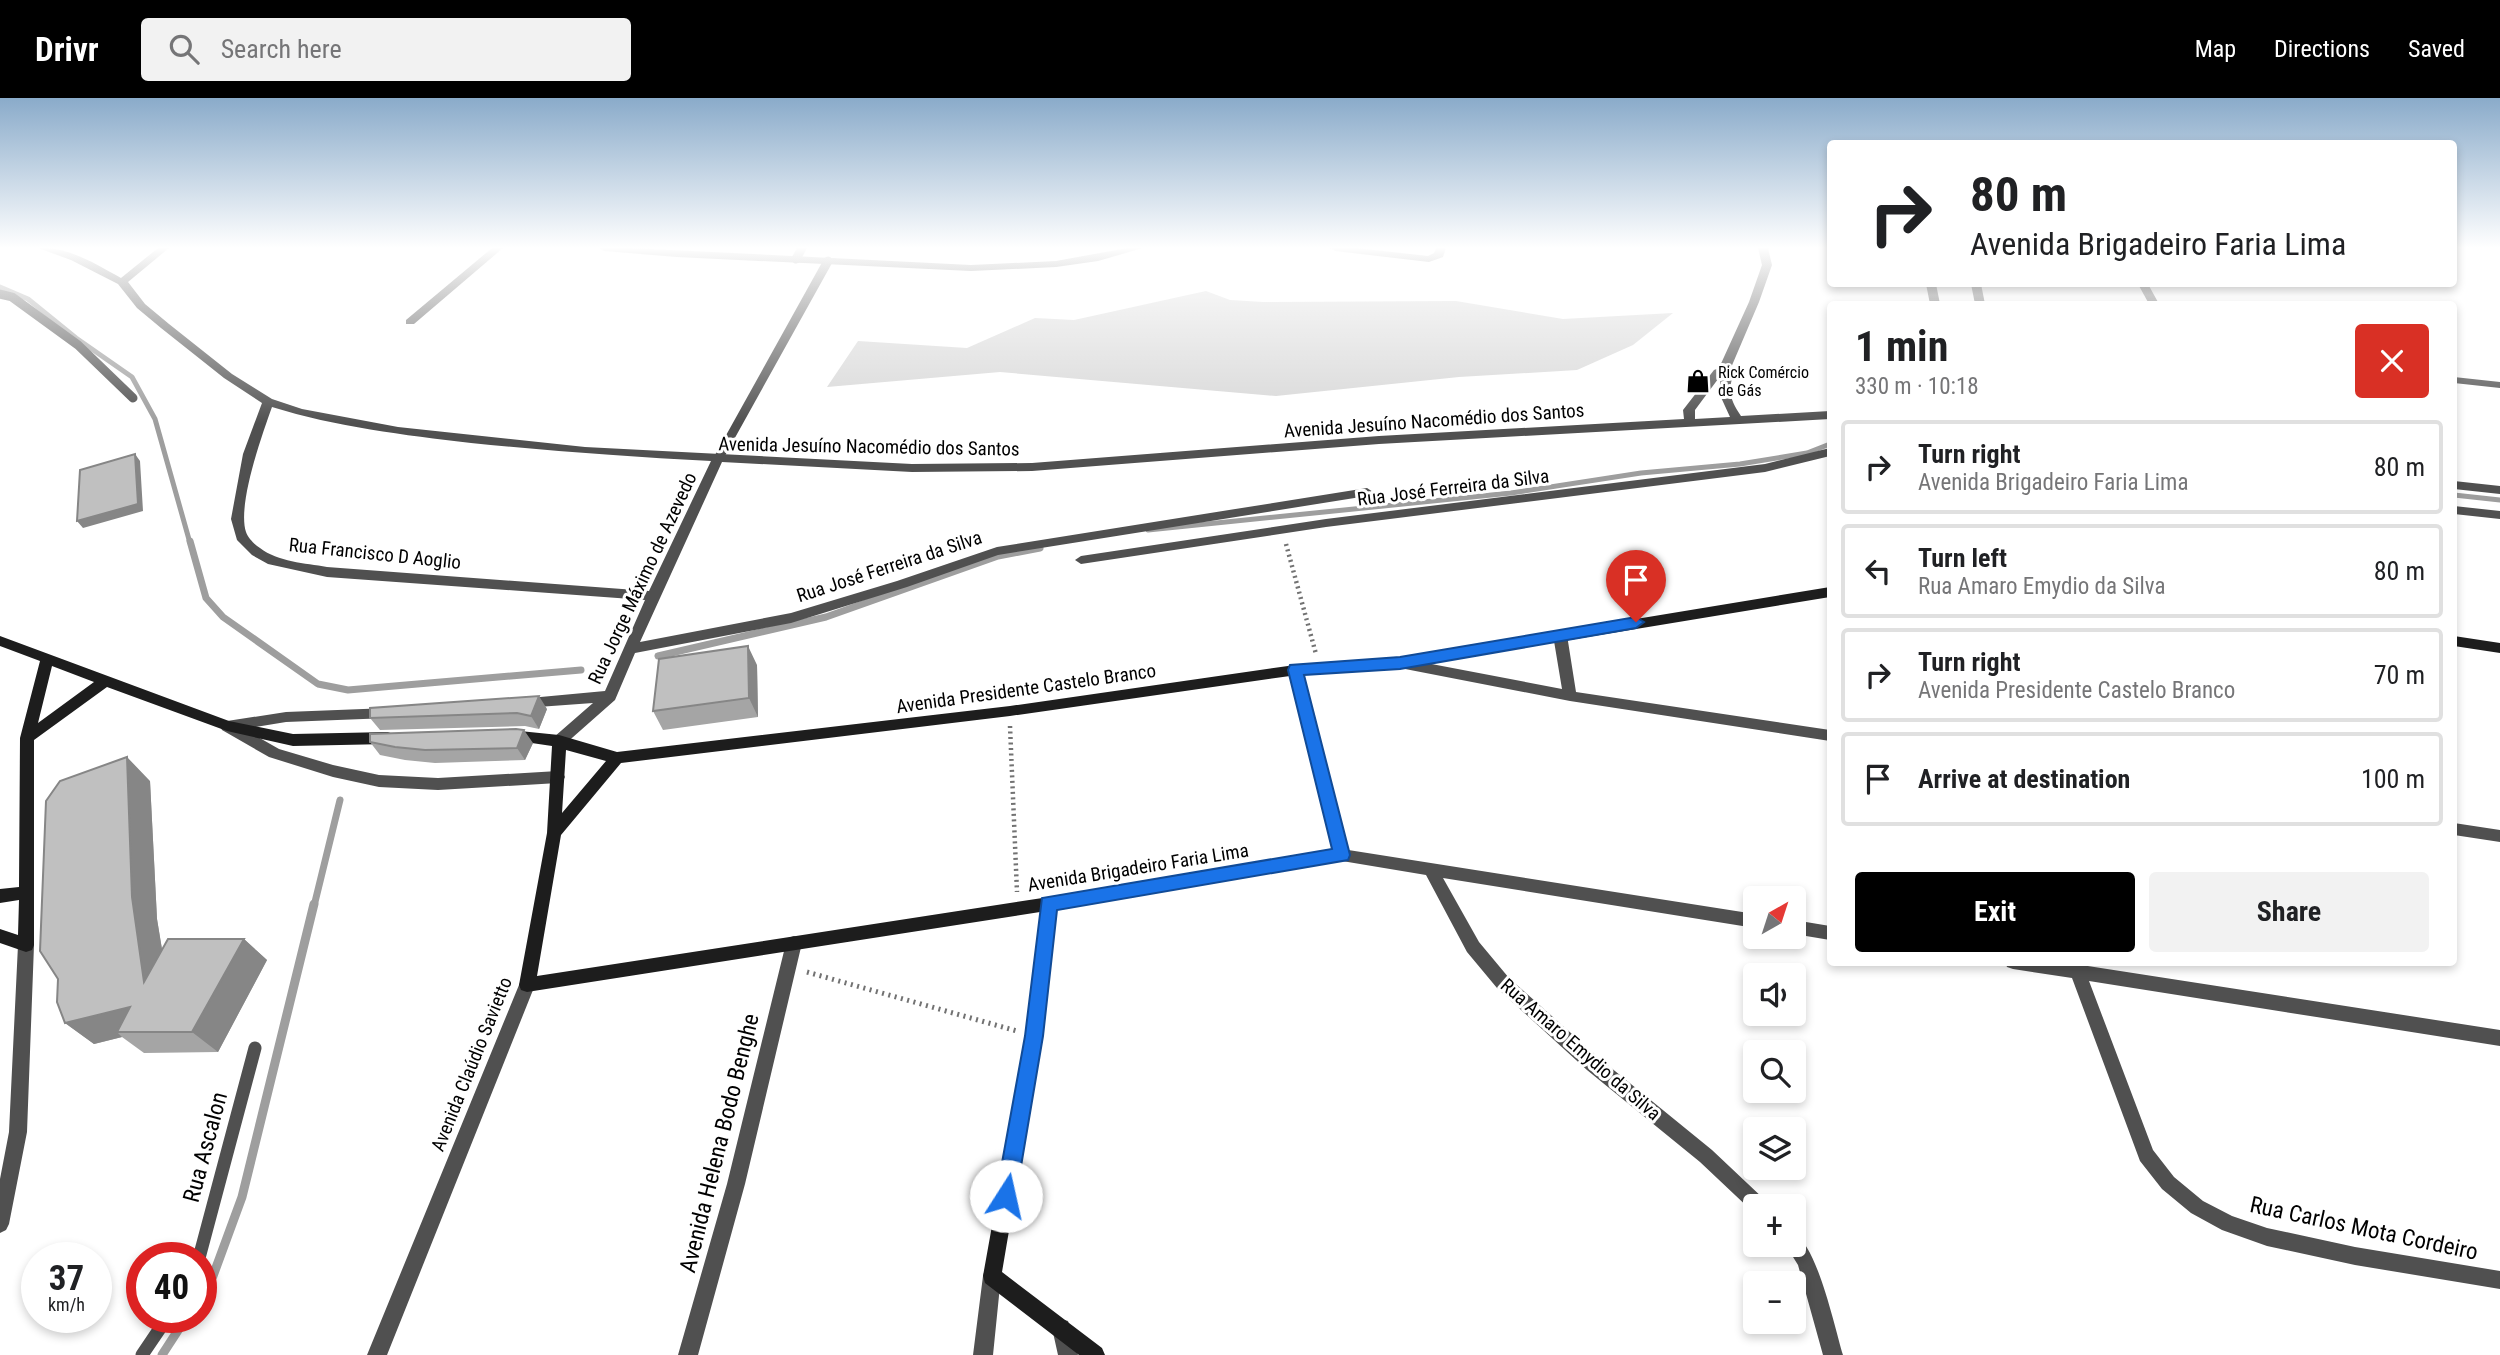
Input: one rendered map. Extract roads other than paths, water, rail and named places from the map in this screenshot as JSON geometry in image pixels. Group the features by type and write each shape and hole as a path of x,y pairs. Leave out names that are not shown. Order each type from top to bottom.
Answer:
{"street":[{"name":"Avenida Jesuíno Nacomédio dos Santos","path":"142,307 228,376 268,402 300,412 398,431 586,452 912,468 1032,467 1379,440 1827,415"},
{"path":"410,322 428,307"},
{"path":"1690,423 1689,410 1718,372 1724,370 1753,307"},
{"path":"1724,370 1727,376 1723,396 1737,419"},
{"path":"2457,380 2500,385"},
{"name":"Rua Francisco D Aoglio","path":"268,402 248,454 237,519 241,537 256,552 272,561 327,572 653,596"},
{"name":"Rua José Ferreira da Silva","path":"1081,560 1282,529 1765,468 1827,453"},
{"name":"Rua Jorge Máximo de Azevedo","path":"559,741 610,696 653,596 718,460"},
{"path":"2457,485 2500,491"},
{"name":"Rua José Ferreira da Silva","path":"630,649 791,618 997,551 1367,492"},
{"path":"2457,510 2500,515"},
{"name":"Avenida Presidente Castelo Branco","path":"496,735 524,734 617,758 1010,711 1295,670 1400,663 1827,592"},
{"path":"1560,635 1570,696"},
{"path":"0,641 227,726 293,740 404,738"},
{"path":"2457,641 2500,648"},
{"path":"0,1224 18,1132 26,945 27,738 47,659"},
{"path":"1400,663 1570,696 1827,736"},
{"path":"1295,670 1342,855"},
{"path":"27,738 104,682"},
{"path":"513,704 610,696"},
{"path":"227,726 286,717 404,712"},
{"path":"227,726 274,753 379,781 439,784 558,777 559,741"},
{"path":"554,833 617,758"},
{"name":"Avenida Claúdio Savietto","path":"377,1355 527,985 554,833 558,777"},
{"path":"2457,829 2500,836"},
{"name":"Avenida Brigadeiro Faria Lima","path":"527,985 1049,904 1342,855 1743,919"},
{"name":"Rua Amaro Emydio da Silva","path":"1430,868 1473,947 1503,983 1593,1064 1706,1156 1746,1194"},
{"path":"0,896 26,891"},
{"path":"983,1355 992,1276 1034,1036 1049,904"},
{"path":"1806,929 1827,932"},
{"path":"0,936 26,945"},
{"name":"Avenida Helena Bodo Benghe","path":"688,1355 736,1184 794,943"},
{"path":"2037,966 2500,1038"},
{"name":"Rua Carlos Mota Cordeiro","path":"2078,973 2146,1155 2168,1183 2197,1207 2228,1224 2267,1237 2355,1256 2500,1280"},
{"path":"1803,1257 1833,1355"},
{"path":"992,1276 1095,1355"},
{"path":"1060,1326 1068,1355"}],"lane":[{"path":"25,307 78,345 133,398"},
{"path":"718,460 803,307"},
{"name":"Rua Ascalon","path":"203,1242 255,1048"},
{"path":"142,1355 157,1333"}],"waterway":[{"path":"37,307 76,338 132,377 155,419 190,543"},
{"path":"1148,530 1511,493 1641,473 1740,464 1807,453 1827,445"},
{"path":"2457,495 2500,500"},
{"path":"190,541 206,598 223,617 318,684 348,690 581,670"},
{"path":"658,656 826,617 998,556 1040,548"},
{"path":"314,906 340,800"},
{"path":"217,1265 242,1197 314,904"},
{"path":"162,1355 176,1333"}],"place":[{"name":"Rick Comércio de Gás","path":"1698,381"}]}
